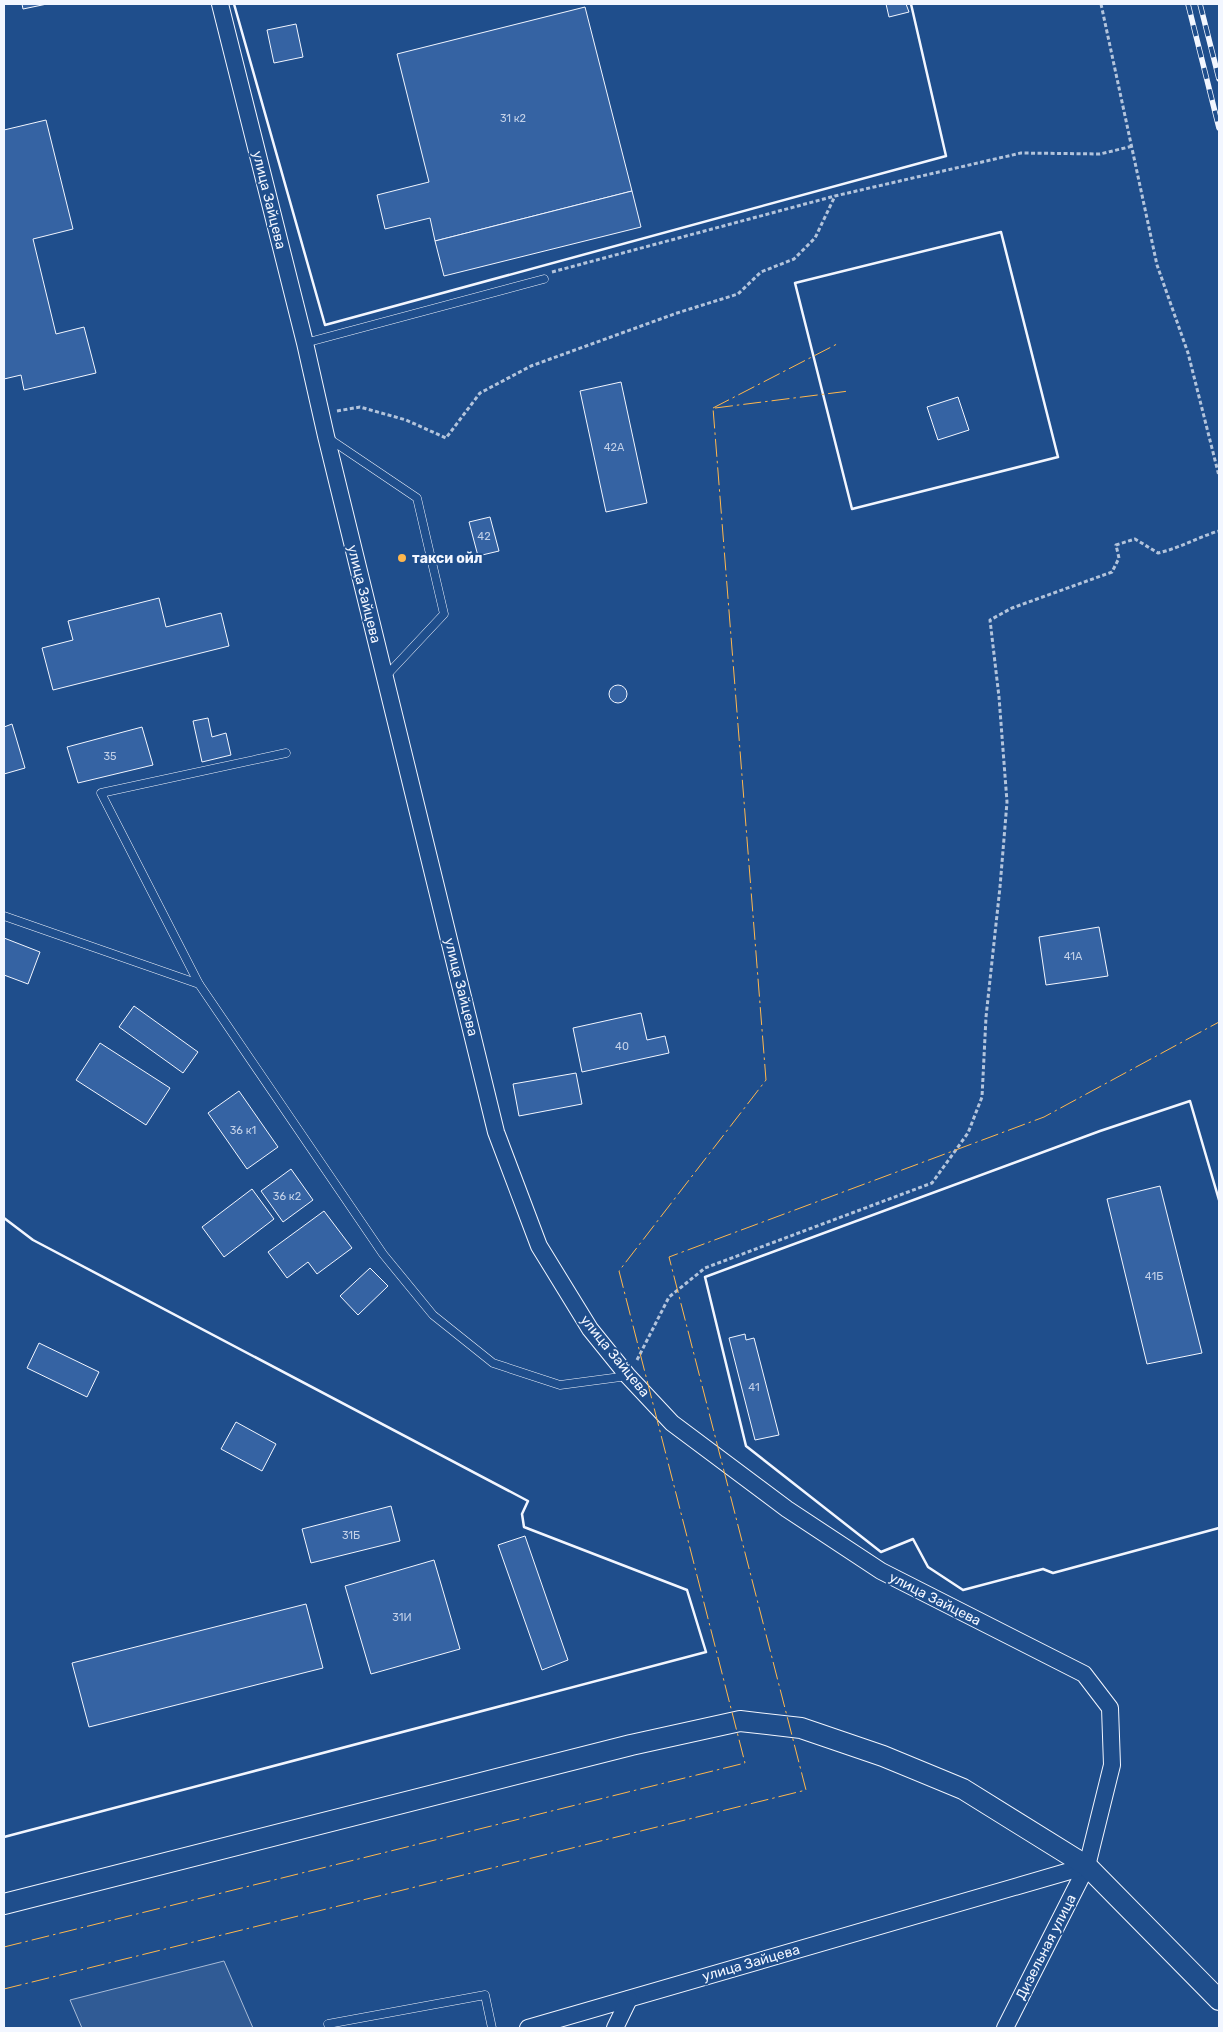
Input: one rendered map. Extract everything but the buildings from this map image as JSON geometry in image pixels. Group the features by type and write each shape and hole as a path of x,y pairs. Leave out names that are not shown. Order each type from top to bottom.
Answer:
{"street":[{"name":"улица Зайцева","path":"220,4 305,343 496,1132 539,1246 590,1330 628,1376 672,1423 788,1509 881,1571 1084,1674 1110,1708 1112,1765 1088,1866 528,2028"},
{"path":"4,1904 622,1748 740,1721 801,1728 892,1760 963,1789 1088,1866 1219,2000"},
{"name":"Дизельная улица","path":"1005,2028 1088,1866"},
{"path":"615,2028 629,1999"}],"lane":[{"path":"305,343 544,279"},
{"path":"326,436 417,498 444,614 385,677"},
{"path":"286,753 101,793 199,984 383,1254 433,1315 493,1362 560,1385 628,1376"},
{"path":"4,916 199,984"},
{"path":"329,2028 328,2024 485,1995 492,2028"}],"path":[{"path":"1101,4 1157,265 1188,353 1219,476"},
{"path":"544,279 555,270 835,196 1021,153 1100,154 1133,146"},
{"path":"321,414 360,407 406,420 446,438 480,393 531,366 738,294 761,272 794,259 814,238 835,196"},
{"path":"628,1376 669,1298 705,1268 932,1183 968,1133 982,1097 986,1017 1007,802 999,697 990,620 1012,608 1112,572 1119,558 1116,545 1135,539 1158,553 1178,548 1200,536 1219,531"}],"shaded area":[{"path":"224,1961 253,2028 82,2028 70,2000"}],"railway":[{"path":"1188,4 1219,128"},
{"path":"1200,4 1219,79"}],"wall":[{"path":"234,4 325,325 946,156 911,4"},
{"path":"1001,232 1058,457 852,509 795,283 1001,232"},
{"path":"1219,1200 1190,1101 1100,1131 705,1277 746,1446 881,1552 913,1539 928,1567 963,1590 1043,1569 1053,1573 1219,1528"},
{"path":"4,1218 33,1240 528,1501 522,1514 524,1527 687,1590 706,1652 4,1837"}],"power":[{"path":"713,408 837,344"},
{"path":"715,408 849,391"},
{"path":"4,1947 745,1763 619,1271 766,1080 713,408"},
{"path":"4,1989 806,1790 669,1257 1044,1117 1219,1022"}],"place":[{"name":"такси ойл","path":"402,558"}]}
